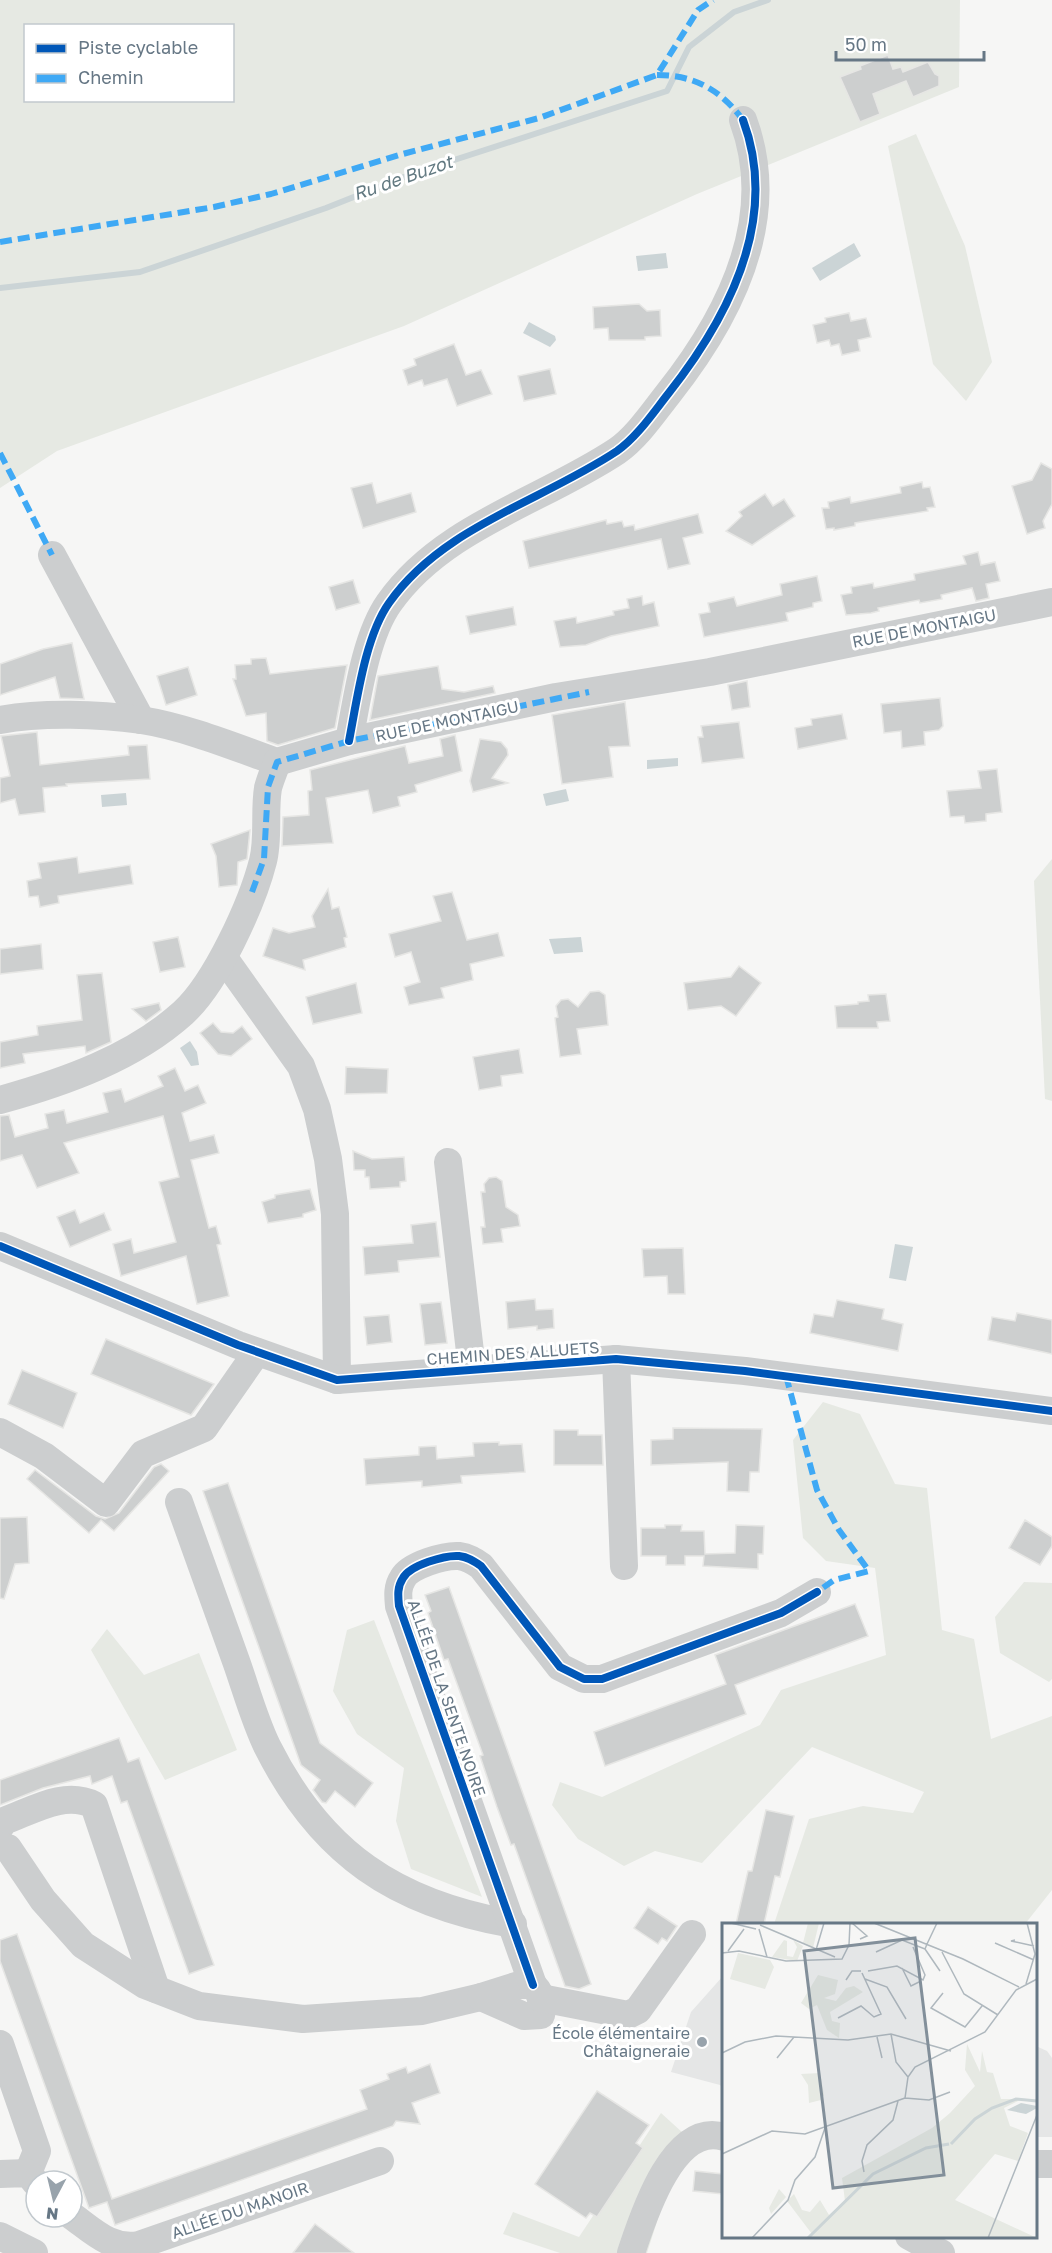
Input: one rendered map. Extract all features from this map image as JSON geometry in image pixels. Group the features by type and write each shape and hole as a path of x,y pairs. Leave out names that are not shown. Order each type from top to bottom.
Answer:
{"street":[{"path":"349,741 371,643 388,604 416,571 459,540 514,506 618,450 648,420 690,367 738,284 753,226 757,181 753,146 743,120"},
{"path":"52,555 141,720"},
{"name":"RUE DE MONTAIGU","path":"277,762 349,741 556,697 710,672 1049,598"},
{"path":"0,720 53,716 141,720 223,743 277,762 268,787 264,859 249,902 224,958 185,1011 150,1040 103,1064 48,1087 0,1100"},
{"path":"224,958 301,1066 317,1109 328,1159 335,1214 337,1380"},
{"path":"448,1162 472,1369"},
{"name":"CHEMIN DES ALLUETS","path":"0,1246 257,1352 337,1380 616,1359 755,1372 1052,1411"},
{"path":"0,1432 44,1456 106,1503 143,1454 204,1428 257,1352"},
{"path":"616,1359 624,1566"},
{"path":"180,1502 266,1744 288,1785 319,1827 362,1865 413,1897 458,1913 513,1924"},
{"name":"ALLÉE DE LA SENTE NOIRE","path":"537,1991 399,1606 398,1589 403,1576 410,1570 446,1558 458,1556 471,1560 481,1566 560,1667 584,1679 602,1679 781,1613 817,1592"},
{"path":"0,1827 4,1821 67,1798 83,1800 94,1805 156,1989"},
{"path":"0,1846 8,1848 43,1900 83,1945 156,1989 199,2006 303,2019 422,2011 519,1985 628,2015 638,2010 693,1934"},
{"path":"0,2044 37,2151 34,2169"},
{"path":"631,2253 645,2212 658,2186 686,2144 709,2133 722,2137"},
{"name":"ALLÉE DU MANOIR","path":"84,2225 110,2243 126,2247 139,2246 380,2161"},
{"path":"0,2174 24,2177"},
{"path":"0,2236 34,2253"},
{"path":"913,2238 941,2253"}],"shaded area":[{"path":"0,0 960,0 959,87 697,194 404,326 57,451 0,488"},
{"path":"916,134 965,246 992,362 966,401 933,364 888,146"},
{"path":"854,243 861,256 820,281 812,268"},
{"path":"666,253 668,268 638,271 636,256"},
{"path":"529,322 555,336 556,340 550,347 523,333"},
{"path":"678,758 678,766 647,769 647,760"},
{"path":"566,789 569,801 546,806 543,794"},
{"path":"126,793 127,805 102,807 101,795"},
{"path":"1052,859 1052,1101 1045,1099 1034,881"},
{"path":"581,937 583,952 554,954 549,939"},
{"path":"190,1041 197,1052 199,1065 191,1066 180,1048"},
{"path":"895,1244 913,1247 906,1281 889,1278"},
{"path":"823,1402 860,1414 895,1484 927,1488 942,1630 974,1639 991,1739 1052,1716 1052,1890 1026,1923 774,1923 809,1819 863,1806 913,1813 924,1792 812,1747 702,1863 655,1851 624,1866 578,1839 552,1805 560,1782 602,1797 760,1725 781,1690 886,1655 875,1568 826,1561 803,1538 793,1440"},
{"path":"1024,1582 1052,1583 1052,1679 1049,1682 1000,1653 995,1617"},
{"path":"374,1620 482,1897 411,1869 396,1821 404,1768 357,1734 333,1691 347,1630"},
{"path":"107,1629 144,1675 199,1653 237,1750 165,1780 91,1650"},
{"name":"École élémentaire Châtaigneraie","path":"722,1977 722,2087 671,2072 691,2012"},
{"path":"1037,2046 1047,2051 1052,2058 1052,2137 1037,2137"},
{"path":"661,2113 694,2143 672,2174 647,2253 560,2253 503,2234 513,2212 579,2237"}],"building":[{"path":"888,55 893,69 901,67 903,72 928,62 935,74 939,76 939,86 913,97 906,81 873,94 880,114 860,122 840,77"},
{"path":"639,304 647,311 660,310 661,336 645,337 645,340 609,340 608,328 594,329 593,307"},
{"path":"849,313 851,321 866,318 871,337 858,340 860,351 842,355 839,344 831,346 829,340 817,343 813,325 826,322 825,318"},
{"path":"454,344 466,375 481,370 492,394 457,406 447,379 424,386 422,380 408,385 403,370 416,365 414,359"},
{"path":"550,369 556,394 524,401 518,376"},
{"path":"1041,463 1052,469 1052,504 1043,521 1045,528 1027,534 1012,486 1032,480"},
{"path":"922,482 923,488 930,487 935,507 927,508 928,511 855,523 855,526 834,530 834,528 826,529 822,508 829,508 828,502 850,497 851,503 901,493 900,487"},
{"path":"372,483 377,503 411,493 416,512 363,528 351,488"},
{"path":"765,494 773,506 784,499 795,516 752,545 726,531 742,516 739,512"},
{"path":"698,514 703,533 683,538 690,564 668,569 661,539 529,568 523,541 606,520 607,524 622,521 624,527 634,525 635,530"},
{"path":"978,552 981,565 995,562 1000,581 986,584 989,598 976,601 972,588 941,595 942,599 920,603 919,600 878,608 879,611 871,613 846,615 841,595 852,593 851,587 873,583 874,588 915,580 914,574 966,564 963,556"},
{"path":"817,576 822,601 813,603 813,607 786,613 788,621 704,637 699,614 710,612 708,603 734,597 737,606 782,595 780,584"},
{"path":"353,580 360,603 336,610 329,587"},
{"path":"642,596 643,605 654,602 659,626 611,636 586,645 560,647 554,621 576,617 577,623 614,615 613,611 629,608 627,599"},
{"path":"513,607 516,625 470,634 466,616"},
{"path":"72,643 84,699 60,698 55,677 0,695 0,664 43,649"},
{"path":"266,658 270,674 347,665 335,728 278,745 267,741 266,713 246,716 233,679 236,679 235,665 251,664 251,659"},
{"path":"438,666 442,689 464,692 493,686 495,693 370,720 378,676"},
{"path":"188,667 197,695 166,705 157,676"},
{"path":"747,681 750,707 732,710 728,685"},
{"path":"940,698 943,726 939,730 924,732 925,745 902,748 901,731 884,733 881,704"},
{"path":"625,702 630,746 609,747 613,777 562,784 552,715"},
{"path":"842,714 847,739 798,749 795,728 812,725 811,719"},
{"path":"739,722 744,758 702,763 698,737 703,737 701,726"},
{"path":"37,732 40,765 129,755 128,746 147,745 150,779 66,784 67,786 43,788 45,812 19,815 15,799 0,803 0,778 10,776 1,736"},
{"path":"455,735 462,771 415,785 417,792 398,797 400,806 373,813 368,790 326,798 333,843 282,846 283,817 309,815 308,791 312,790 310,770 405,746 409,763 443,756 440,739"},
{"path":"480,739 501,742 507,749 508,755 492,778 508,783 473,792 470,781"},
{"path":"997,769 1002,812 986,814 986,821 965,823 964,816 950,817 947,791 981,788 978,771"},
{"path":"250,830 247,859 238,862 237,885 219,887 216,856 211,844"},
{"path":"77,857 79,873 130,865 133,884 58,896 59,903 40,907 38,896 29,897 27,881 41,878 38,863"},
{"path":"328,889 332,909 339,907 347,937 344,938 346,947 303,960 305,970 263,956 273,928 289,933 315,927 312,916"},
{"path":"452,892 467,940 498,933 504,956 470,964 473,980 441,988 444,998 409,1005 404,987 420,982 411,952 395,957 389,934 441,921 433,896"},
{"path":"178,937 185,967 160,972 153,942"},
{"path":"41,944 43,969 0,974 0,949"},
{"path":"739,966 761,983 736,1016 721,1006 688,1010 684,983 731,977"},
{"path":"102,973 111,1042 86,1053 85,1046 23,1054 25,1063 0,1068 0,1042 38,1035 37,1026 82,1020 77,975"},
{"path":"356,983 362,1013 313,1024 306,997"},
{"path":"599,991 605,995 608,1025 577,1029 581,1054 560,1057 555,1018 558,1017 556,1006 561,1000 568,999 578,1007 590,992"},
{"path":"886,994 890,1021 877,1022 878,1028 837,1028 835,1006 858,1004 858,1002 869,1001 868,995"},
{"path":"159,1003 161,1010 146,1021 132,1009"},
{"path":"213,1023 221,1032 233,1033 242,1026 252,1039 231,1056 218,1054 200,1033"},
{"path":"519,1049 523,1073 501,1076 502,1086 479,1090 473,1057"},
{"path":"346,1067 388,1069 387,1093 345,1094"},
{"path":"175,1068 185,1091 198,1085 206,1103 182,1113 190,1141 214,1135 219,1153 191,1160 209,1228 216,1226 221,1244 217,1245 229,1296 197,1304 186,1256 121,1276 113,1244 131,1239 134,1253 176,1242 159,1182 179,1177 163,1116 64,1143 79,1173 37,1188 22,1155 0,1161 0,1116 9,1115 15,1137 48,1128 45,1114 64,1110 67,1123 108,1112 103,1093 121,1089 125,1102 163,1086 158,1076"},
{"path":"353,1151 372,1159 404,1157 406,1181 400,1182 400,1187 370,1189 369,1177 365,1177 365,1170 354,1170"},
{"path":"496,1177 502,1181 506,1207 518,1215 520,1226 501,1229 503,1242 483,1244 481,1227 485,1227 481,1192 485,1192 484,1184 489,1178"},
{"path":"310,1189 316,1210 303,1214 303,1217 268,1223 262,1202 275,1198 275,1195"},
{"path":"75,1210 80,1223 104,1213 111,1230 70,1247 57,1217"},
{"path":"436,1222 440,1257 398,1261 399,1272 365,1275 363,1247 413,1243 411,1225"},
{"path":"683,1248 685,1294 668,1294 667,1276 644,1277 642,1249"},
{"path":"535,1299 536,1310 553,1309 554,1328 537,1330 537,1326 508,1329 506,1302"},
{"path":"837,1300 884,1309 882,1319 903,1324 898,1351 810,1333 814,1314 833,1317"},
{"path":"441,1302 447,1343 425,1345 420,1304"},
{"path":"1017,1313 1052,1320 1052,1354 988,1340 992,1317 1015,1321"},
{"path":"389,1315 392,1342 367,1345 364,1317"},
{"path":"106,1339 214,1384 191,1415 91,1374"},
{"path":"22,1370 77,1393 63,1428 8,1404"},
{"path":"673,1428 762,1429 759,1472 750,1472 749,1492 727,1491 728,1462 651,1465 651,1440 673,1439"},
{"path":"554,1430 578,1430 578,1435 602,1435 603,1465 554,1465"},
{"path":"499,1442 499,1445 522,1444 525,1472 461,1476 462,1483 422,1487 422,1481 366,1485 364,1459 419,1455 419,1447 436,1446 437,1459 474,1456 473,1443"},
{"path":"161,1464 169,1471 114,1531 101,1520 89,1533 27,1479 35,1470 96,1516 105,1519 119,1513 154,1467"},
{"path":"228,1483 320,1743 373,1783 355,1807 335,1791 326,1803 322,1802 313,1790 320,1780 301,1765 203,1491"},
{"path":"27,1517 29,1563 15,1564 4,1599 0,1598 0,1518"},
{"path":"1025,1520 1052,1537 1052,1546 1040,1565 1009,1548"},
{"path":"665,1525 682,1525 681,1531 704,1531 705,1554 735,1553 736,1525 764,1526 763,1554 758,1554 758,1569 703,1566 704,1556 685,1556 685,1565 666,1565 666,1556 641,1556 641,1528 665,1528"},
{"path":"449,1587 591,1984 579,1989 565,1986 514,1844 511,1845 497,1807 480,1756 483,1755 448,1659 444,1660 428,1613 431,1611 425,1595"},
{"path":"855,1604 868,1636 735,1685 746,1714 605,1766 594,1732 726,1684 715,1655"},
{"path":"119,1738 128,1762 139,1758 214,1965 189,1974 127,1801 121,1803 112,1776 92,1784 90,1776 43,1788 0,1805 0,1780"},
{"path":"766,1810 794,1816 780,1877 775,1876 764,1923 736,1923 748,1871 752,1871"},
{"path":"648,1907 677,1926 667,1941 662,1938 658,1944 634,1928"},
{"path":"17,1934 112,2199 367,2109 360,2090 389,2079 387,2074 406,2067 408,2073 430,2064 440,2093 412,2103 420,2124 396,2121 393,2126 115,2225 107,2202 89,2208 84,2194 84,2169 75,2169 0,1961 0,1940"},
{"path":"597,2091 649,2125 636,2143 643,2148 597,2217 590,2213 586,2218 535,2184"},
{"path":"695,2171 722,2174 722,2194 693,2191"},
{"path":"315,2224 354,2253 293,2253"}],"waterway":[{"name":"Ru de Buzot","path":"0,288 140,272 326,208 414,173 667,91 689,47 734,12 768,0"}],"marked path":[{"path":"0,242 214,207 271,194 399,155 539,118 657,75 698,10 713,0"},
{"path":"657,75 683,78 706,86 735,109 743,120"},
{"path":"0,453 52,555"},
{"path":"252,892 264,859 268,787 277,762 349,741 589,692"},
{"path":"786,1376 817,1490 839,1530 869,1571 834,1580 817,1592"}],"cycle path":[{"path":"349,741 363,669 374,633 389,603 411,577 436,554 465,535 617,451 631,439 668,394 711,333 742,265 752,230 755,194 753,157 743,120"},
{"path":"0,1246 238,1345 337,1380 616,1359 745,1371 1052,1411"},
{"path":"533,1985 399,1606 398,1595 403,1578 420,1565 437,1559 459,1556 473,1561 481,1566 560,1667 584,1679 602,1679 781,1613 817,1592"}],"place":[{"name":"École élémentaire Châtaigneraie","path":"702,2042"}]}
